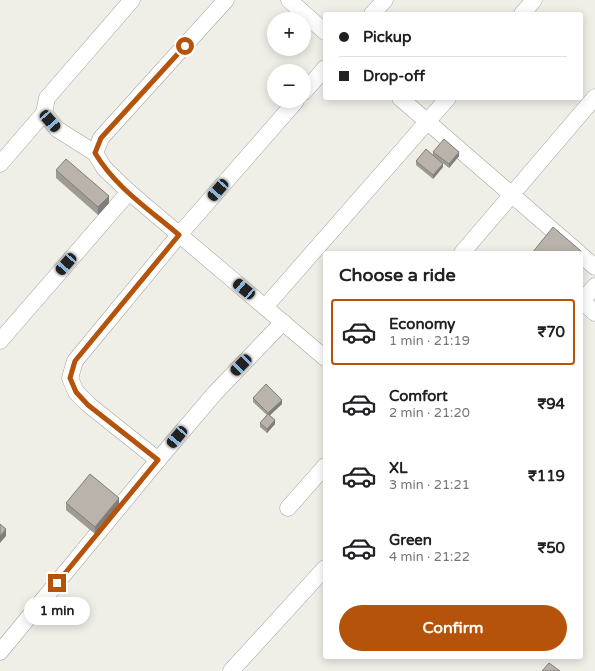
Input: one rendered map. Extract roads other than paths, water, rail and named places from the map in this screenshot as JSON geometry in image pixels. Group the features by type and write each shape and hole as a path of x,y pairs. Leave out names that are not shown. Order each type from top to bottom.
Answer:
{"street":[{"path":"0,164 44,113 48,98 132,0"},
{"path":"95,153 101,138 226,0"},
{"path":"289,0 323,30"},
{"path":"374,12 384,0"},
{"path":"524,12 534,0"},
{"path":"311,84 323,70"},
{"path":"464,251 595,97"},
{"path":"402,100 577,251"},
{"path":"265,307 446,100"},
{"path":"158,460 88,405 76,392 70,378 75,361 179,235 290,108"},
{"path":"44,113 57,129 95,153 104,168 129,192 323,356"},
{"path":"0,341 129,192"},
{"path":"583,257 595,267"},
{"path":"583,300 595,286"},
{"path":"583,304 595,313"},
{"path":"0,652 215,393 283,322"},
{"path":"288,508 323,468"},
{"path":"231,671 323,570"}]}
